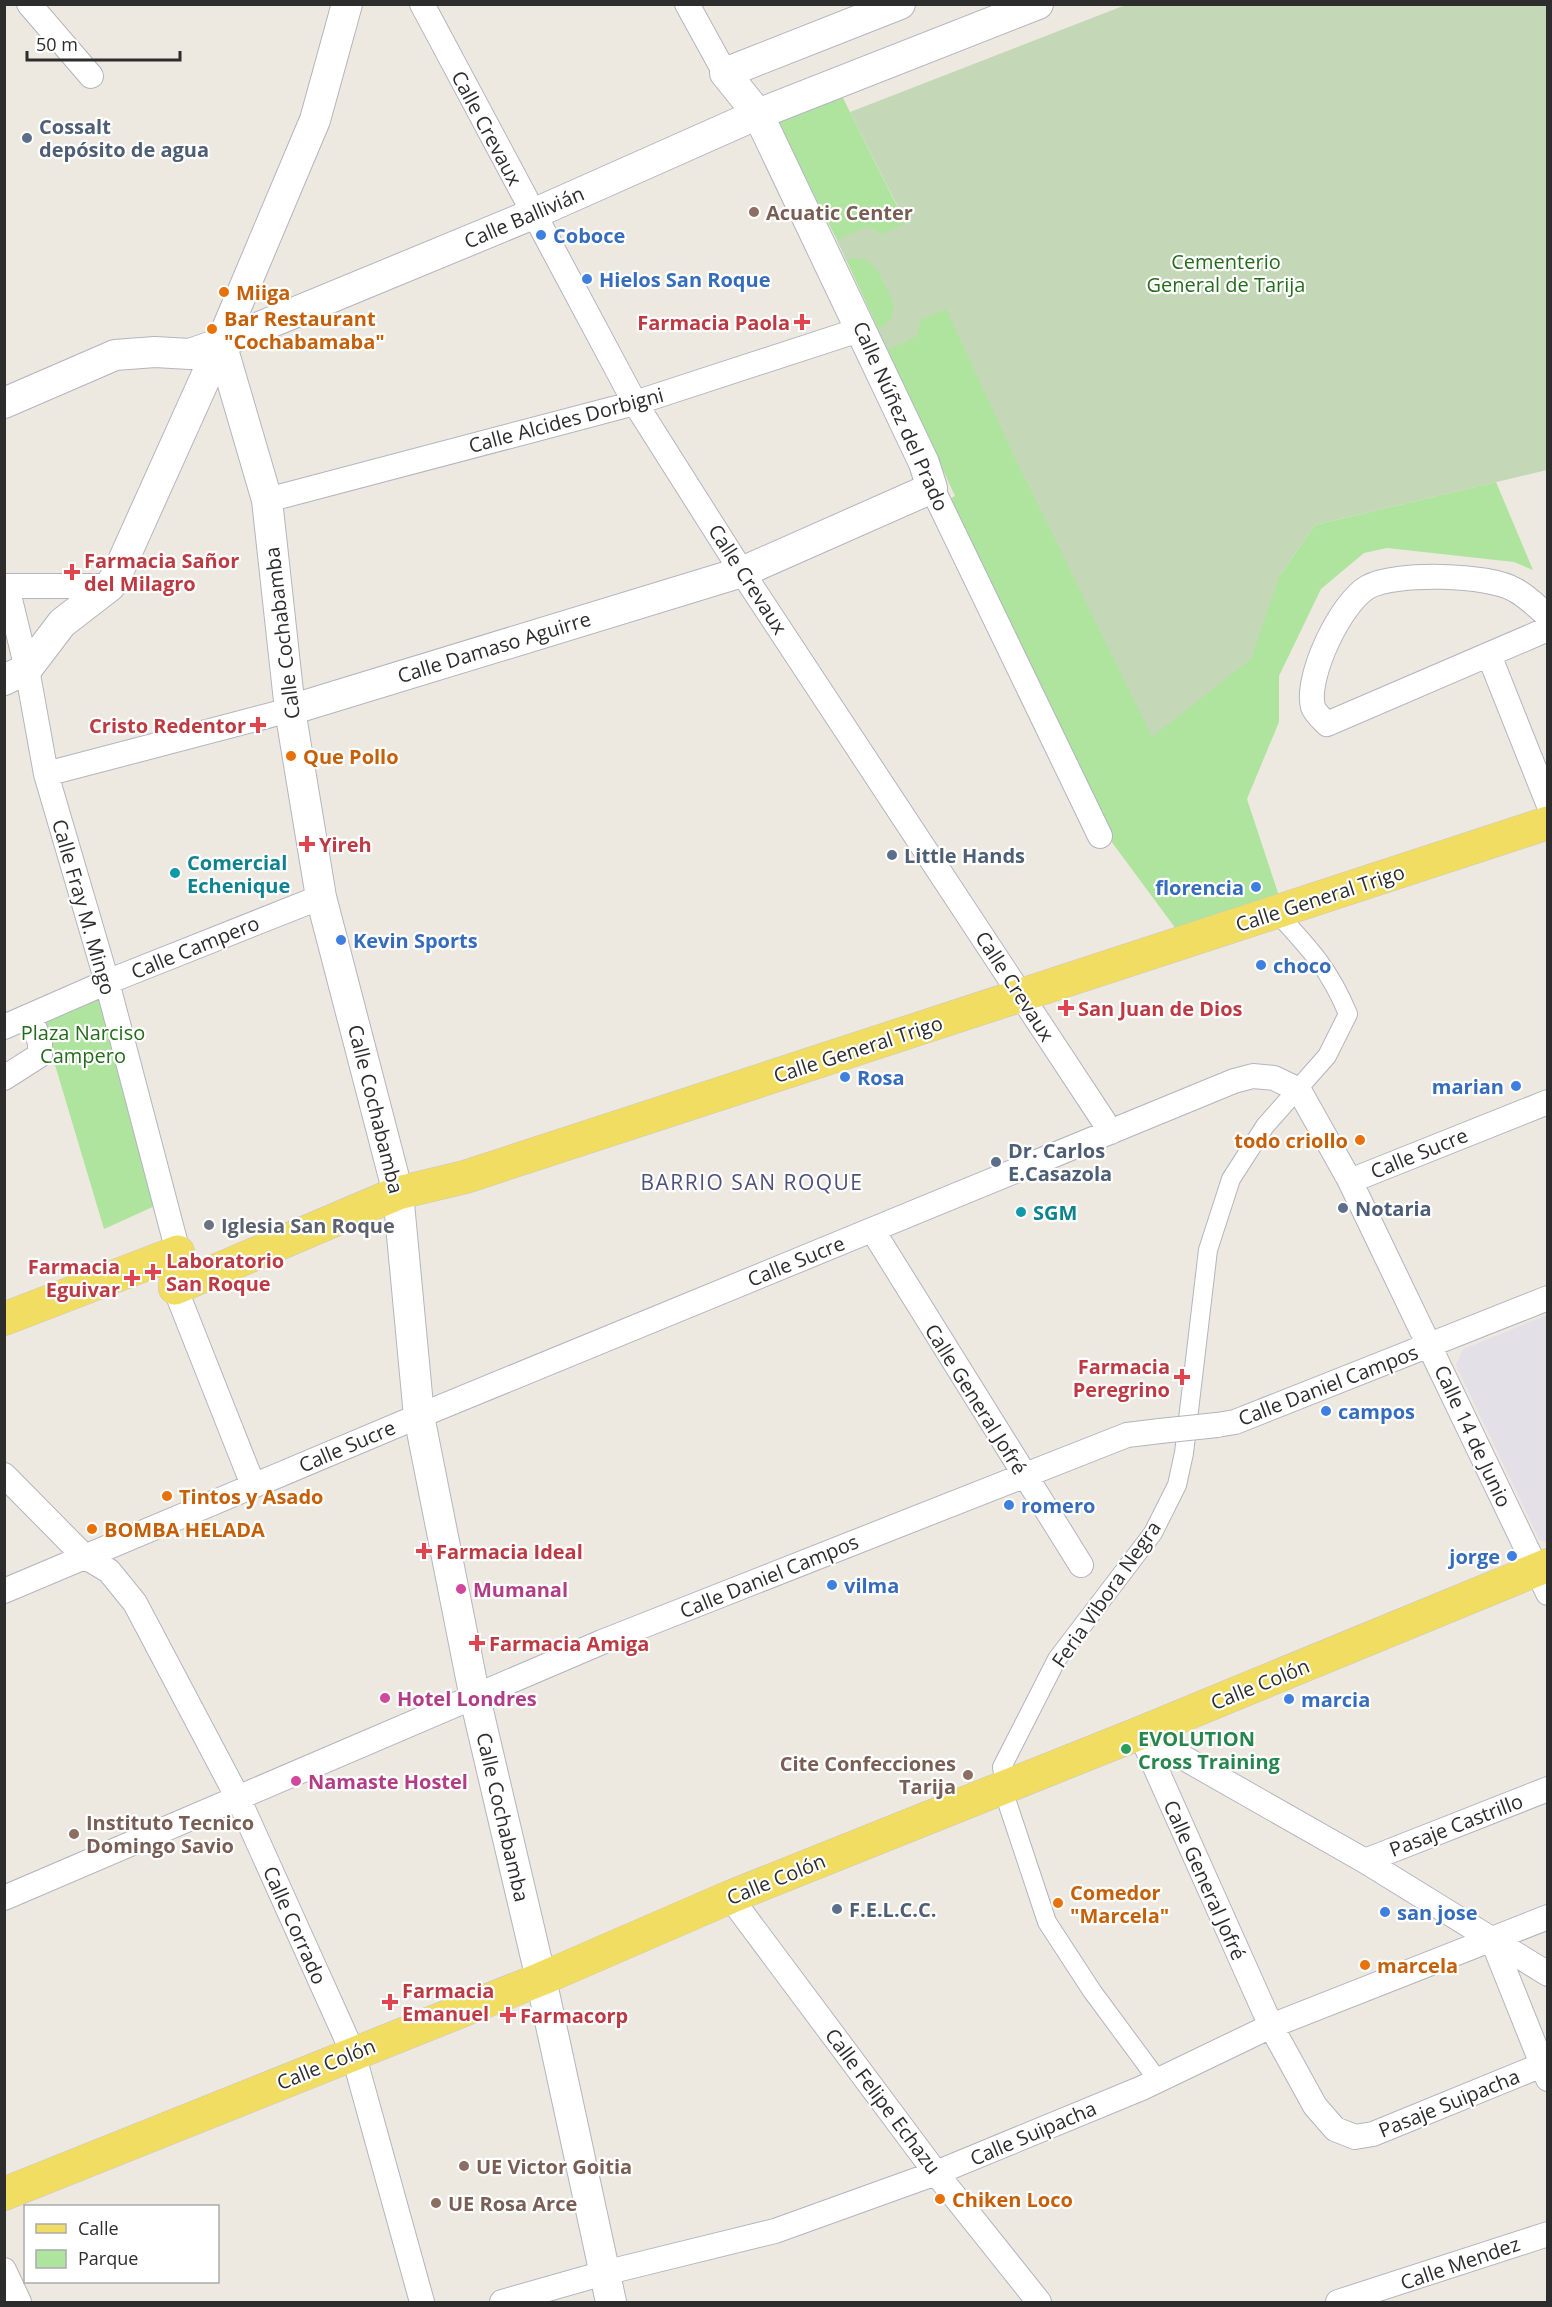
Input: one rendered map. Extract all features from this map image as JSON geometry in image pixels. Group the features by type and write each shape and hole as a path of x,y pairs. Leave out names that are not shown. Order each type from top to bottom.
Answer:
{"main road":[{"name":"Calle General Trigo","path":"175,1288 398,1193 477,1173 1548,823"},
{"name":"Calle Fray M. Mingo","path":"175,1288 178,1252"},
{"path":"4,1319 178,1252"},
{"name":"Calle Colón","path":"4,2194 541,1979 730,1897 1004,1786 1544,1576"}],"street":[{"path":"29,4 91,76"},
{"path":"16,675 63,624 110,586 118,572 221,343 315,120 347,4"},
{"name":"Calle Crevaux","path":"422,4 635,402 742,572 1111,1132"},
{"name":"Calle Núñez del Prado","path":"687,4 724,74 758,114 862,329 924,463 932,488 1100,836"},
{"name":"Calle Ballivián","path":"4,403 116,355 155,352 190,354 221,343 533,214 758,114 1038,4"},
{"path":"724,74 898,5"},
{"name":"Calle Alcides Dorbigni","path":"267,500 635,402 862,329"},
{"name":"Calle Cochabamba","path":"221,343 267,500 290,710 321,897 398,1193 419,1416 475,1698 541,1979 611,2302"},
{"name":"Calle Damaso Aguirre","path":"46,774 290,710 742,572 932,488"},
{"path":"1548,616 1515,590 1489,581 1446,577 1382,581 1366,588 1350,606 1326,643 1317,663 1311,695 1313,710 1327,724 1548,629"},
{"path":"6,587 110,586"},
{"name":"Calle Fray M. Mingo","path":"6,587 16,675 107,982 178,1252"},
{"path":"1489,655 1548,803"},
{"name":"Calle Campero","path":"4,1028 107,982 321,897"},
{"name":"Feria Vibora Negra","path":"1157,2079 1092,1991 1047,1922 1007,1802 1002,1767 1006,1755 1057,1659 1153,1533 1177,1485 1208,1250 1231,1179 1265,1126 1327,1056 1348,1014 1335,982 1320,959 1276,912"},
{"path":"4,1078 40,1055 40,1042 30,1017"},
{"name":"Calle Sucre","path":"4,1591 419,1416 1234,1081 1253,1076 1274,1078 1299,1090 1350,1180 1548,1102"},
{"name":"Calle 14 de Junio","path":"1350,1180 1544,1576"},
{"name":"Calle General Jofré","path":"873,1231 1080,1565"},
{"name":"Calle Fray M. Mingo","path":"175,1288 253,1485"},
{"name":"Calle Daniel Campos","path":"4,1898 239,1800 602,1642 1127,1435 1235,1422 1548,1298"},
{"name":"Calle Corrado","path":"4,1475 84,1556 109,1571 135,1603 239,1800 353,2053 422,2302"},
{"path":"1140,1734 1365,1861 1548,1974"},
{"name":"Calle General Jofré","path":"1140,1734 1271,2026"},
{"name":"Pasaje Castrillo","path":"1365,1861 1548,1789"},
{"name":"Calle Felipe Echazu","path":"730,1897 936,2173 1039,2302"},
{"name":"Calle Suipacha","path":"502,2302 604,2273 775,2231 936,2173 1157,2079 1271,2026 1548,1917"},
{"path":"1492,1939 1545,2072"},
{"name":"Pasaje Suipacha","path":"1271,2026 1315,2106 1335,2129 1355,2137 1373,2134 1545,2072"},
{"name":"Calle Mendez","path":"1338,2302 1548,2234"},
{"path":"4,2270 19,2302"}],"shaded area":[{"path":"1547,1315 1547,1543 1539,1539 1456,1365 1463,1349"}],"green space":[{"name":"Cementerio General de Tarija","path":"1128,4 1548,5 1547,470 1315,525 1280,575 1251,659 1152,737 1015,458 946,309 921,320 917,336 889,350 878,329 892,315 893,304 888,292 875,267 866,260 846,260 837,240 867,226 882,234 906,223 850,112"},
{"path":"841,94 906,224 1280,575 1315,525 1496,482 1533,570 1514,562 1387,548 1364,553 1321,589 1279,676 1279,722 1247,799 1279,896 1176,929 1108,837 946,501 955,496 837,240 777,122"},
{"name":"Plaza Narciso Campero","path":"105,998 157,1205 104,1229 41,1018"}],"place":[{"name":"Cossalt depósito de agua","path":"27,138"},
{"name":"Acuatic Center","path":"754,212"},
{"name":"Coboce","path":"541,235"},
{"name":"Hielos San Roque","path":"587,279"},
{"name":"Miiga","path":"224,292"},
{"name":"Farmacia Paola","path":"802,322"},
{"name":"Bar Restaurant \"Cochabamaba\"","path":"212,329"},
{"name":"Farmacia Sañor del Milagro","path":"72,572"},
{"name":"Cristo Redentor","path":"258,725"},
{"name":"Que Pollo","path":"291,756"},
{"name":"Yireh","path":"307,844"},
{"name":"Little Hands","path":"892,855"},
{"name":"Comercial Echenique","path":"175,873"},
{"name":"florencia","path":"1256,887"},
{"name":"Kevin Sports","path":"341,940"},
{"name":"choco","path":"1261,965"},
{"name":"San Juan de Dios","path":"1066,1008"},
{"name":"Rosa","path":"845,1077"},
{"name":"marian","path":"1516,1086"},
{"name":"todo criollo","path":"1360,1140"},
{"name":"Dr. Carlos E.Casazola","path":"996,1162"},
{"name":"Notaria","path":"1343,1208"},
{"name":"SGM","path":"1021,1212"},
{"name":"Iglesia San Roque","path":"209,1225"},
{"name":"Laboratorio San Roque","path":"153,1272"},
{"name":"Farmacia Eguivar","path":"132,1278"},
{"name":"Farmacia Peregrino","path":"1182,1377"},
{"name":"campos","path":"1326,1411"},
{"name":"Tintos y Asado","path":"167,1496"},
{"name":"romero","path":"1009,1505"},
{"name":"BOMBA HELADA","path":"92,1529"},
{"name":"Farmacia Ideal","path":"424,1551"},
{"name":"jorge","path":"1512,1556"},
{"name":"vilma","path":"832,1585"},
{"name":"Mumanal","path":"461,1589"},
{"name":"Farmacia Amiga","path":"477,1643"},
{"name":"Hotel Londres","path":"385,1698"},
{"name":"marcia","path":"1289,1699"},
{"name":"EVOLUTION Cross Training","path":"1126,1749"},
{"name":"Cite Confecciones Tarija","path":"968,1775"},
{"name":"Namaste Hostel","path":"296,1781"},
{"name":"Instituto Tecnico Domingo Savio","path":"74,1834"},
{"name":"Comedor \"Marcela\"","path":"1058,1903"},
{"name":"F.E.L.C.C.","path":"837,1909"},
{"name":"san jose","path":"1385,1912"},
{"name":"marcela","path":"1365,1965"},
{"name":"Farmacia Emanuel","path":"390,2002"},
{"name":"Farmacorp","path":"508,2015"},
{"name":"UE Victor Goitia","path":"464,2166"},
{"name":"Chiken Loco","path":"940,2199"},
{"name":"UE Rosa Arce","path":"436,2203"}],"district":[{"name":"BARRIO SAN ROQUE","path":"752,1182"}]}
